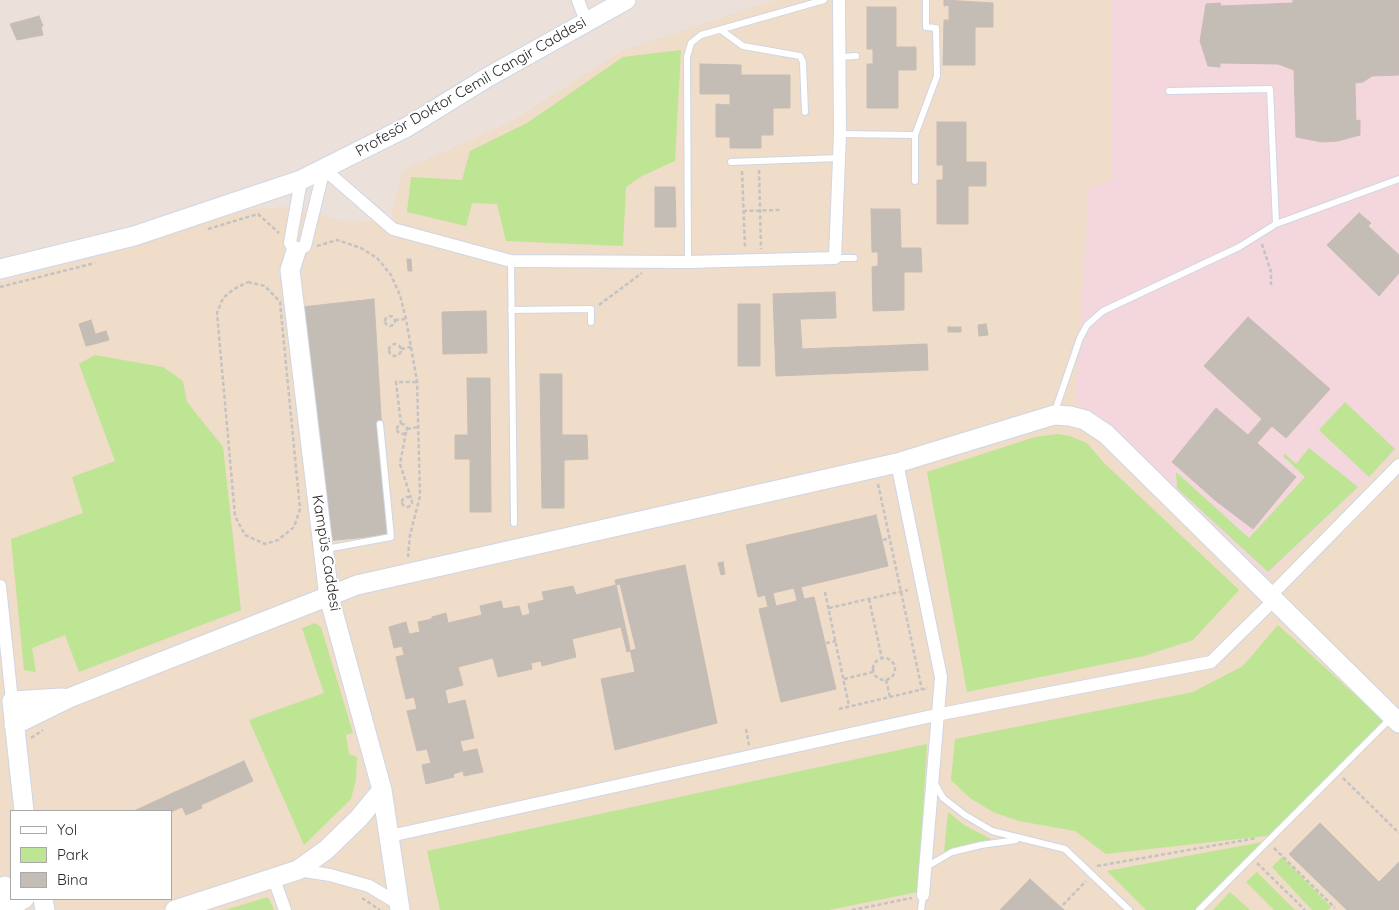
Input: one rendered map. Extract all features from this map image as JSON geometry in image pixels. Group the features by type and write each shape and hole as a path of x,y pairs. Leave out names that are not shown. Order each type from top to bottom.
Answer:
{"street":[{"path":"578,0 586,21"},
{"name":"Profesör Doktor Cemil Cangir Caddesi","path":"0,270 134,236 300,180 407,127 488,77 626,0"},
{"path":"300,180 290,243 296,251 305,246 324,169 393,230 511,261 688,262 836,258 840,134 839,0"},
{"name":"Kampüs Caddesi","path":"296,251 290,270 329,597 382,790 400,907"},
{"path":"14,725 68,698 357,585 410,571 898,467 1054,415 1086,420 1106,434 1396,720"},
{"path":"390,836 936,715 1211,662 1399,466"},
{"path":"898,467 941,677 936,715 923,895"},
{"path":"0,586 9,704 14,725 24,810"},
{"path":"9,704 68,698"},
{"path":"175,910 298,870 326,850 359,818 382,790"},
{"path":"298,870 330,875 369,886 400,907"},
{"path":"274,879 285,910"},
{"path":"5,883 10,897"}],"lane":[{"path":"688,262 687,57 691,43 701,35 824,0"},
{"path":"915,180 915,135 937,76 936,28 926,27 926,0"},
{"path":"721,30 743,46 800,56 803,62 805,112"},
{"path":"840,57 856,56"},
{"path":"1169,91 1270,89 1276,224"},
{"path":"840,134 915,135"},
{"path":"731,162 839,158"},
{"path":"1054,415 1080,338 1087,325 1103,311 1259,236 1276,224 1399,179"},
{"path":"836,258 854,258"},
{"path":"511,261 514,523"},
{"path":"512,310 591,309 591,322"},
{"path":"322,549 391,537 380,424"},
{"path":"1200,910 1337,772 1396,720"},
{"path":"932,779 943,798 965,816 992,831 1020,840 1048,843 1065,849 1129,910"},
{"path":"926,867 952,852 981,845 1020,840"},
{"path":"921,910 923,895"}],"path":[{"path":"758,161 761,252"},
{"path":"742,162 745,250"},
{"path":"743,212 780,210"},
{"path":"1259,236 1271,272 1270,285"},
{"path":"296,251 337,240 360,248 377,258 391,276 406,319 417,382 419,502 407,551 410,571"},
{"path":"591,309 606,301 644,271"},
{"path":"248,282 265,286 280,302 300,509 294,527 278,540 265,544 245,535 235,516 217,313 223,298 234,289 248,282"},
{"path":"395,320 406,319"},
{"path":"401,350 393,344 388,350 394,357 400,354 401,350 411,347"},
{"path":"401,424 396,382 417,382"},
{"path":"401,424 405,425 406,430 400,464 412,503"},
{"path":"401,424 397,427 398,431 402,433 418,427"},
{"path":"898,467 877,477 922,690"},
{"path":"411,498 405,497 402,503 408,507 412,503 419,502"},
{"path":"883,540 890,538"},
{"path":"828,608 908,590"},
{"path":"825,592 850,706"},
{"path":"869,599 882,659"},
{"path":"826,643 836,641"},
{"path":"882,659 889,659 894,666 894,675 886,680 878,678 874,672 875,664 882,659"},
{"path":"844,679 874,672"},
{"path":"886,680 890,697"},
{"path":"840,708 940,686"},
{"path":"17,749 49,726"},
{"path":"746,729 749,746"},
{"path":"1337,772 1399,833"},
{"path":"1086,868 1274,835"},
{"path":"1268,841 1335,908"},
{"path":"1253,858 1305,910"},
{"path":"1063,904 1092,875"},
{"path":"353,895 380,910"},
{"path":"854,910 923,895"}],"shaded area":[{"path":"775,0 1399,0 1399,910 0,910 0,282 105,254 250,209 287,207 343,221 394,221 392,211 403,170 513,121 621,51"},
{"path":"1112,0 1399,0 1399,449 1268,577 1075,402 1089,188 1112,180"}],"green space":[{"path":"681,50 675,161 642,176 626,187 623,246 506,241 497,204 472,203 466,226 407,212 411,177 462,180 470,151 527,123 623,57"},
{"path":"95,355 163,367 183,381 187,402 223,447 241,610 79,672 65,635 32,648 36,672 24,670 11,539 83,513 72,477 115,461 79,364"},
{"path":"1345,402 1395,449 1369,477 1319,430"},
{"path":"1058,434 1070,436 1087,443 1103,462 1239,590 1193,640 1144,656 967,692 927,472 1035,437"},
{"path":"1309,448 1358,487 1268,572 1177,488 1176,472 1249,538 1305,477 1283,456 1285,454 1296,464"},
{"path":"315,623 321,627 353,733 346,735 349,754 357,757 356,779 351,799 304,845 249,720 324,693 302,628"},
{"path":"1278,625 1386,723 1274,835 1106,854 1075,831 1019,821 993,812 970,798 951,780 955,739 1193,692 1243,666"},
{"path":"927,744 918,892 829,910 440,910 427,851"},
{"path":"948,812 964,825 991,839 990,841 968,844 944,852"},
{"path":"1262,842 1195,910 1146,910 1107,871"},
{"path":"1282,857 1331,907 1328,910 1312,910 1272,867"},
{"path":"1257,872 1295,910 1274,910 1246,882"},
{"path":"1230,892 1250,910 1213,910"},
{"path":"268,897 274,910 225,910"}],"building":[{"path":"944,0 993,3 993,27 975,27 975,65 943,65 944,20 949,20 949,5 944,6"},
{"path":"1293,0 1399,0 1399,75 1372,76 1363,82 1355,83 1356,121 1360,120 1360,135 1338,141 1322,142 1296,137 1294,70 1278,64 1220,63 1220,67 1208,66 1200,41 1206,4 1220,3 1221,6 1293,3"},
{"path":"867,7 896,7 896,47 916,47 916,70 898,70 898,108 867,108 867,64 873,64 873,49 867,49"},
{"path":"39,16 43,26 41,27 43,35 17,40 10,24"},
{"path":"700,64 741,65 741,75 790,75 790,108 773,108 773,135 761,135 761,148 730,148 730,137 716,137 716,104 730,105 730,94 700,94"},
{"path":"937,122 966,122 966,162 986,162 986,186 968,186 968,224 937,224 937,180 943,180 943,165 937,165"},
{"path":"655,187 675,187 676,227 655,227"},
{"path":"871,209 900,209 901,248 921,248 922,272 904,272 904,310 873,311 872,267 878,266 878,252 872,252"},
{"path":"1359,213 1371,223 1368,226 1399,255 1399,273 1379,296 1327,245"},
{"path":"407,259 411,259 412,271 408,271"},
{"path":"835,292 836,318 800,319 802,349 927,344 928,370 776,376 773,294"},
{"path":"374,299 388,535 326,541 302,307"},
{"path":"738,304 760,304 760,366 738,366"},
{"path":"486,311 487,353 443,354 442,312"},
{"path":"1248,317 1330,389 1286,438 1272,426 1257,443 1296,477 1253,529 1216,501 1172,462 1216,408 1248,435 1262,419 1204,366"},
{"path":"91,320 98,343 86,346 79,324"},
{"path":"986,324 988,335 979,336 978,325"},
{"path":"948,327 961,327 961,332 948,332"},
{"path":"106,331 109,340 98,343 96,334"},
{"path":"540,374 562,374 562,435 587,435 588,459 564,460 564,508 542,508"},
{"path":"467,378 490,378 491,512 470,512 470,459 455,459 455,435 468,435"},
{"path":"876,515 888,566 801,587 804,599 814,597 836,689 781,702 759,609 768,607 765,595 758,597 746,545","holes":["794,588 797,601 776,606 773,593"]},
{"path":"723,562 725,574 721,575 718,563"},
{"path":"685,565 717,723 615,750 601,679 635,672 615,580"},
{"path":"620,584 636,649 627,652 621,627 572,639 576,657 542,666 541,661 531,663 532,669 498,677 493,658 458,667 463,685 445,690 448,704 465,700 474,738 460,741 463,752 477,749 483,772 464,776 463,771 453,774 454,777 426,784 422,765 431,763 427,749 417,751 407,711 417,709 414,697 406,699 396,657 404,655 402,646 394,648 389,627 406,622 409,634 420,632 418,622 446,613 448,623 482,615 480,606 501,601 503,609 519,606 522,616 530,614 528,604 544,600 542,592 573,586 576,595"},
{"path":"244,761 253,781 201,805 202,808 186,815 175,792"},
{"path":"175,792 182,807 172,812 172,810 136,810"},
{"path":"1320,823 1379,882 1399,862 1399,910 1347,910 1289,854"},
{"path":"1030,879 1064,910 1000,910"}]}
